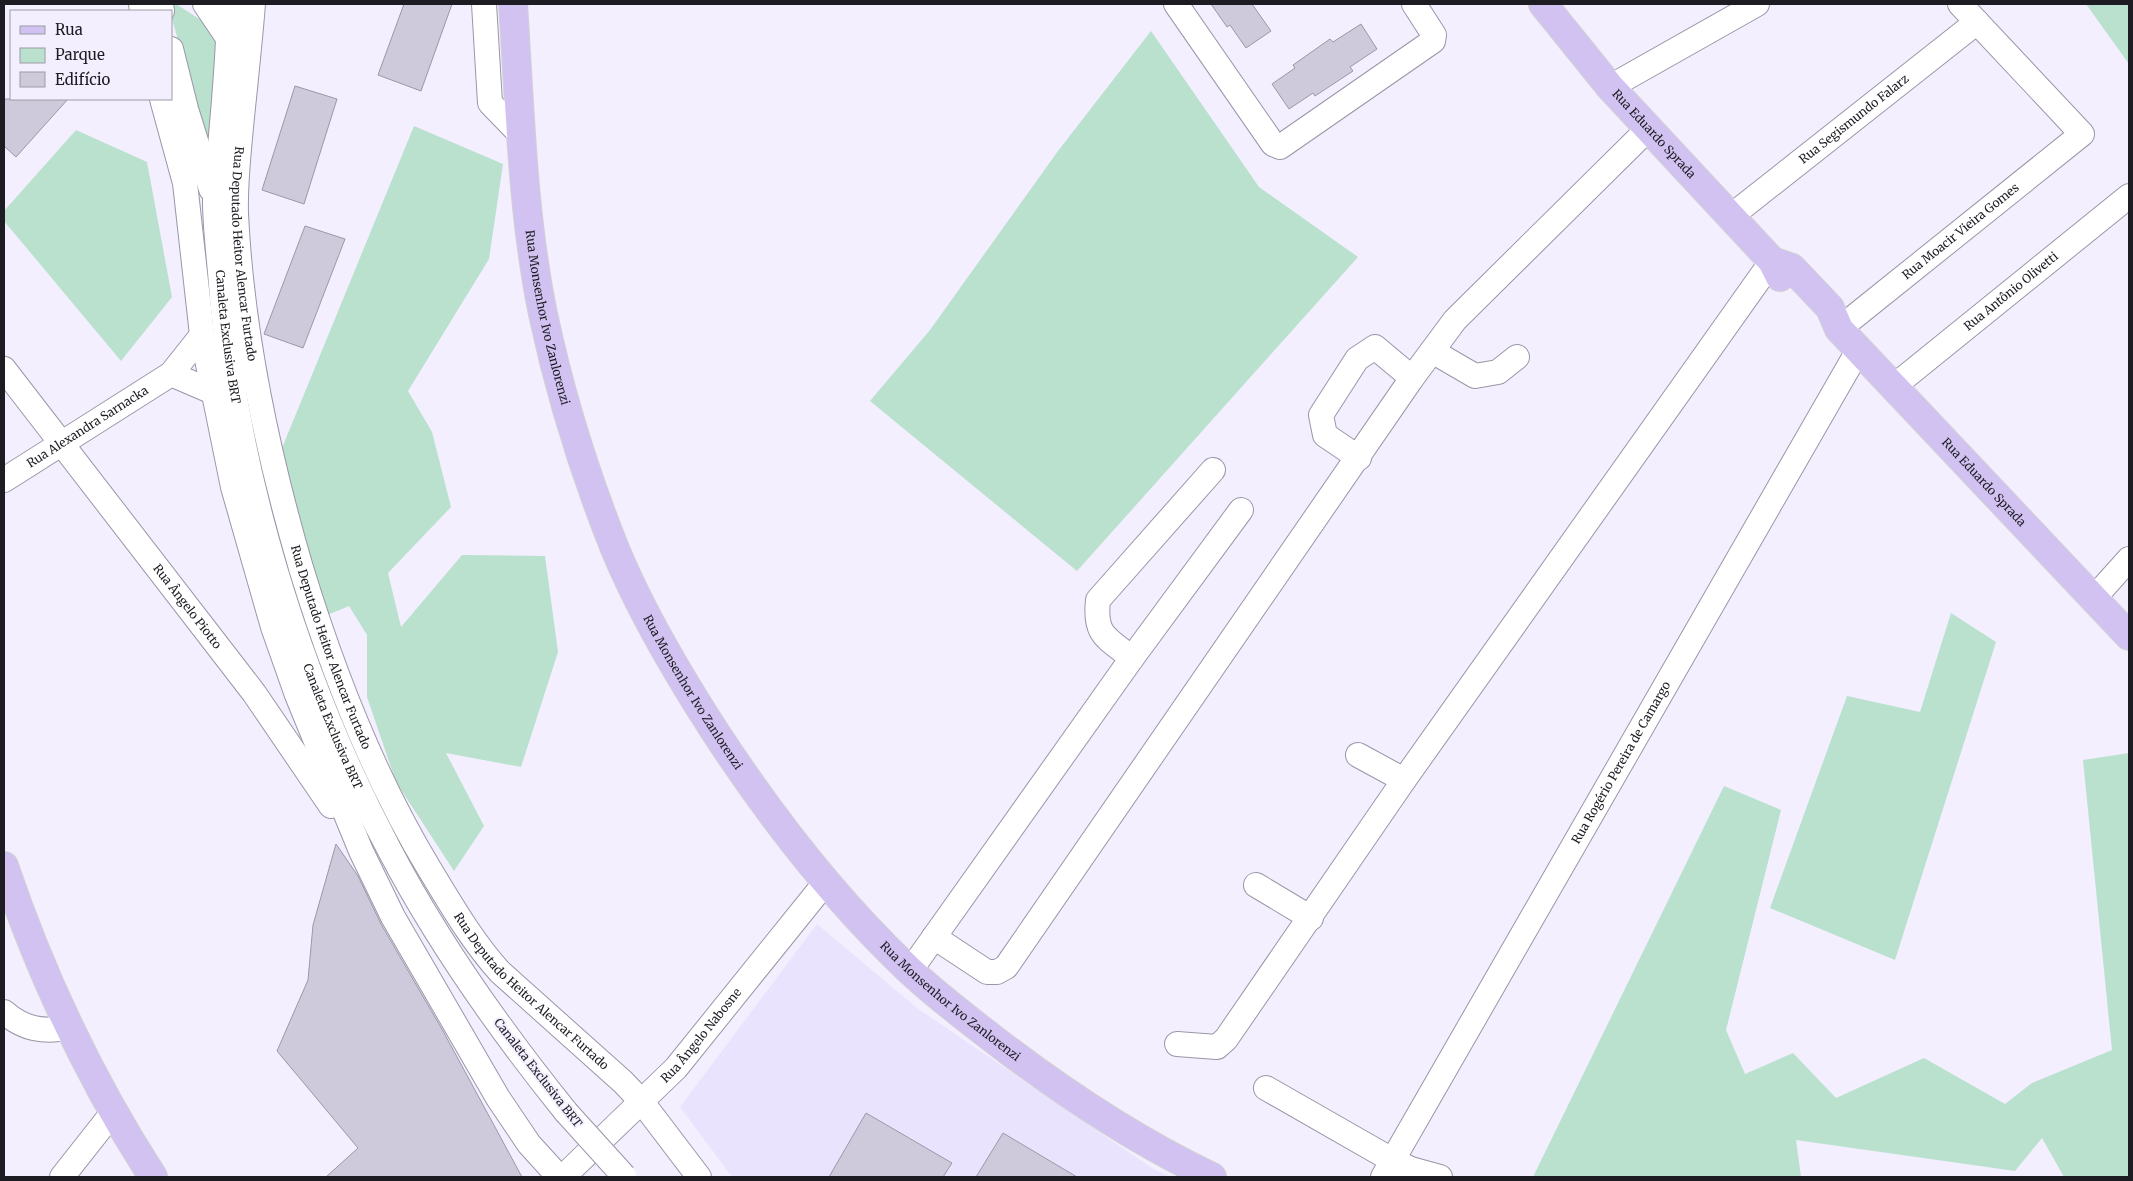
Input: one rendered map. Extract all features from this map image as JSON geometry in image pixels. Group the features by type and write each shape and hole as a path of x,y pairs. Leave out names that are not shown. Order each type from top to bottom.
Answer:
{"main road":[{"name":"Rua Monsenhor Ivo Zanlorenzi","path":"513,4 522,136 532,238 543,314 575,434 616,551 650,621 684,684 772,816 825,883 910,971 959,1012 1077,1100 1175,1158 1212,1177"},
{"name":"Rua Eduardo Sprada","path":"1543,4 1610,87 1648,129 1772,261 1792,268 1830,308 1840,328 1859,349 2129,636"},
{"path":"4,866 33,945 70,1028 114,1111 153,1177"}],"street":[{"path":"205,4 248,67"},
{"name":"Canaleta Exclusiva BRT","path":"229,4 229,40 215,200 223,315 234,394 265,530 289,609 312,674 368,808 417,901 489,1011 566,1112 625,1176"},
{"name":"Rua Deputado Heitor Alencar Furtado","path":"253,4 236,186 240,266 251,360 274,470 291,533 340,685 363,741 401,820 464,926 500,972 606,1066 642,1102 699,1177"},
{"path":"484,4 490,103 522,136"},
{"path":"1176,4 1273,144 1280,147 1433,41 1434,35 1414,4"},
{"path":"1610,87 1756,4"},
{"path":"1960,4 1977,22"},
{"name":"Rua Moacir Vieira Gomes","path":"1840,328 2082,134 1977,22"},
{"name":"Rua Segismundo Falarz","path":"1730,216 1977,22"},
{"name":"Canaleta Exclusiva BRT","path":"172,53 186,109 215,200"},
{"path":"162,100 184,183 202,335 233,487 273,627 297,695 361,851 393,917 498,1098 529,1144 561,1177"},
{"path":"934,937 987,972 997,972 1006,967 1412,378 1455,320 1648,129"},
{"name":"Rua Antônio Olivetti","path":"1894,387 2129,196"},
{"path":"1177,1044 1217,1047 1226,1039 1311,918 1404,780 1772,261"},
{"name":"Rua Alexandra Sarnacka","path":"4,480 171,374 202,335"},
{"path":"1358,458 1325,435 1321,415 1357,359 1375,347 1412,378"},
{"name":"Rua Rogério Pereira de Camargo","path":"1387,1168 1859,349"},
{"path":"1432,351 1475,376 1498,372 1517,357"},
{"name":"Rua Ângelo Piotto","path":"4,369 254,693 361,851"},
{"path":"171,374 213,392"},
{"path":"1132,658 1103,636 1096,619 1098,600 1214,470"},
{"path":"910,971 1132,658 1241,510"},
{"path":"2099,603 2129,559"},
{"path":"2099,603 2129,580"},
{"path":"1358,755 1404,780"},
{"name":"Rua Ângelo Nabosne","path":"561,1177 642,1102 686,1056 825,883"},
{"path":"1256,885 1311,918"},
{"path":"4,1012 30,1029 54,1031 70,1028"},
{"path":"1266,1088 1387,1168 1411,1168 1440,1177"},
{"path":"62,1177 114,1111"}],"shaded area":[{"path":"817,924 917,1008 1152,1168 1170,1177 732,1177 680,1107"}],"green space":[{"path":"168,4 176,4 218,31 211,160 172,19 172,10 170,10"},
{"path":"2086,4 2129,4 2129,64"},
{"path":"1151,31 1259,187 1358,257 1077,571 870,401 930,330 1058,151"},
{"path":"414,126 503,164 489,259 408,391 432,432 451,507 388,573 401,627 462,555 545,556 558,652 521,767 446,753 484,826 454,871 396,782 367,697 367,635 349,606 325,616 282,448"},
{"path":"76,130 147,162 172,297 121,361 4,221 4,211"},
{"path":"1951,613 1996,642 1895,960 1770,908 1847,696 1920,712"},
{"path":"2129,753 2129,1177 2064,1177 2042,1138 2015,1171 1796,1140 1801,1177 1533,1177 1724,786 1781,810 1726,1030 1745,1074 1793,1053 1836,1098 1924,1058 2005,1104 2032,1083 2112,1050 2083,760"}],"building":[{"path":"404,4 452,4 421,91 378,75"},
{"path":"1211,4 1252,4 1271,31 1246,48 1230,25 1227,27"},
{"path":"1361,24 1377,49 1350,67 1353,71 1315,96 1313,93 1289,109 1272,84 1295,68 1293,65 1330,39 1333,42"},
{"path":"295,86 337,99 304,204 262,190"},
{"path":"4,99 67,100 16,157 4,146"},
{"path":"305,226 345,239 303,348 264,334"},
{"path":"336,844 358,876 381,924 443,1031 522,1177 326,1177 358,1148 277,1051 308,980 313,925"},
{"path":"866,1113 952,1163 943,1177 829,1177"},
{"path":"1003,1133 1077,1177 976,1177"}]}
